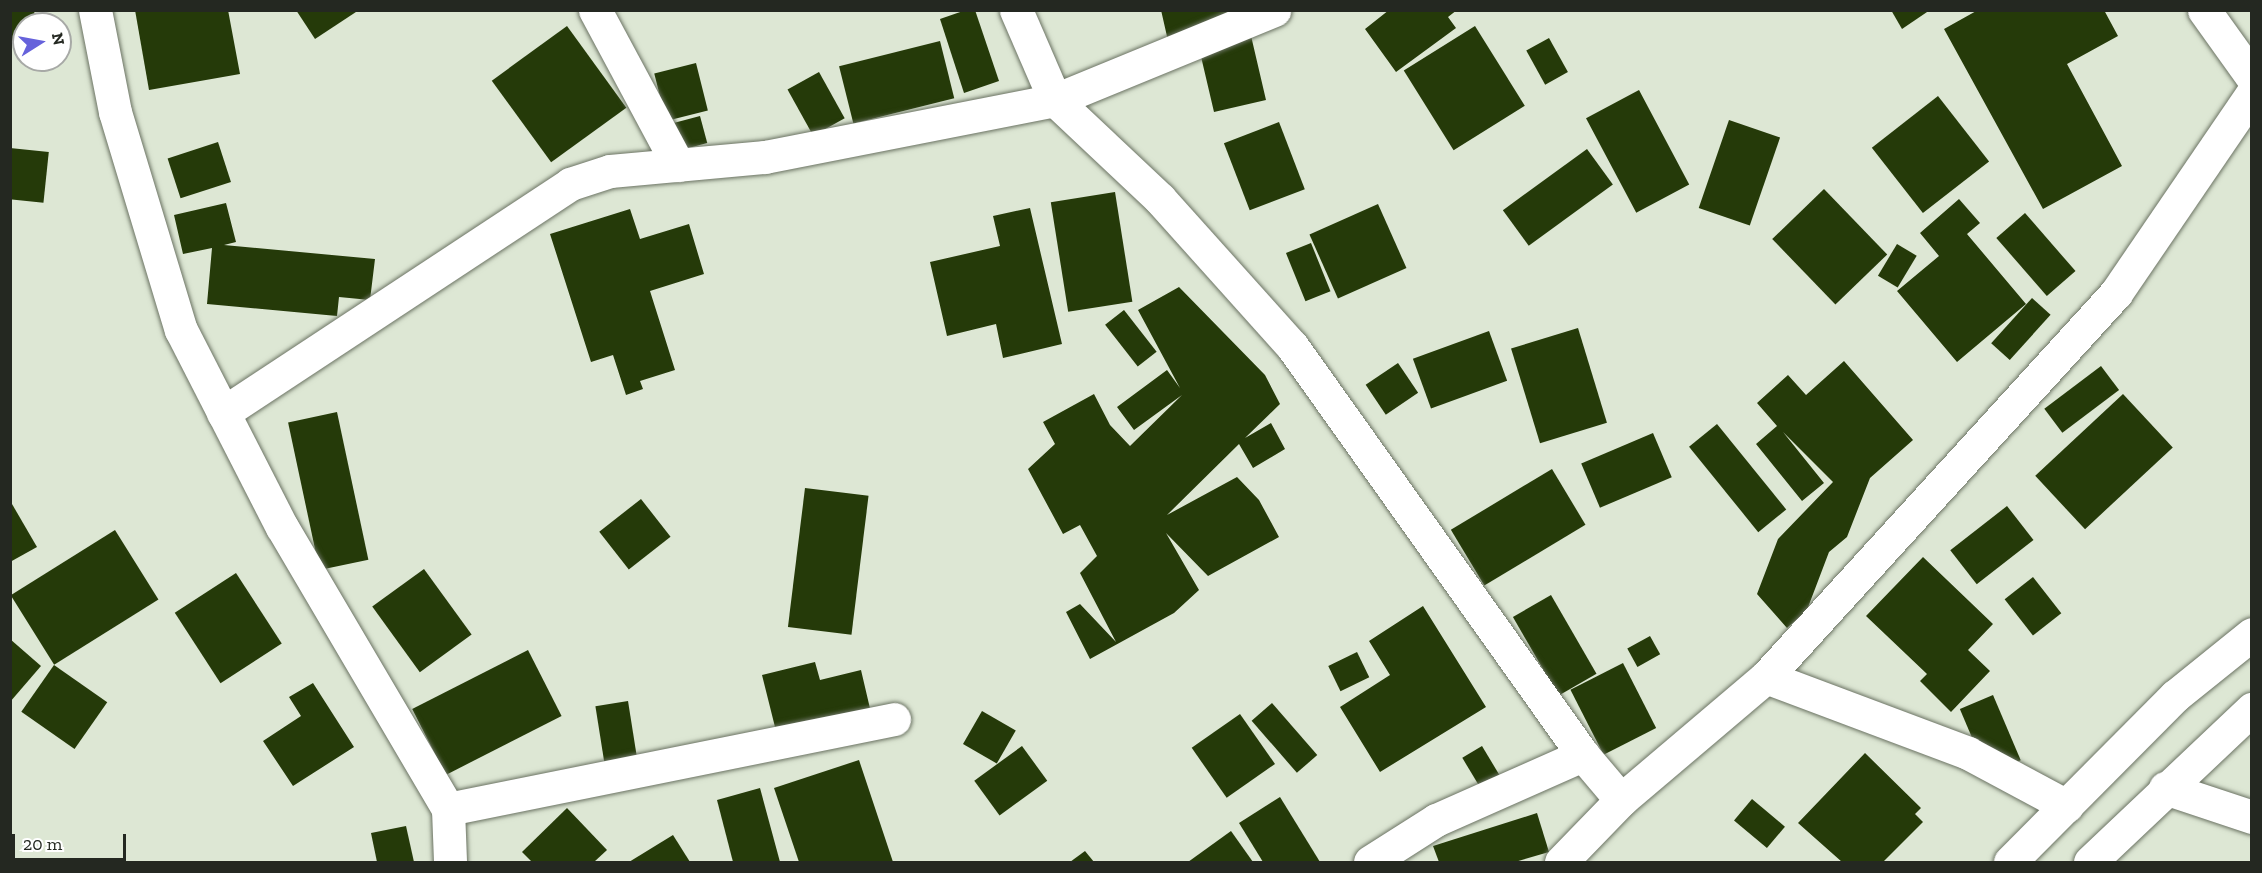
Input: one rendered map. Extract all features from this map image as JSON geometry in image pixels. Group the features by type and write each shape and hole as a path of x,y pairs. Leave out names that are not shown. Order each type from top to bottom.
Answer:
{"street":[{"path":"95,10 115,112 181,330 282,527 448,809 450,862"},
{"path":"595,10 678,165"},
{"path":"1016,10 1055,100 1160,199 1292,346 1583,755 1621,800"},
{"path":"223,412 570,184 610,171 765,157 1055,100 1274,10"},
{"path":"2204,10 2252,77"},
{"path":"1561,862 1621,800 1766,677 2116,293 2252,94"},
{"path":"2010,862 2175,696 2252,634"},
{"path":"1766,677 1968,753 2067,806"},
{"path":"2090,862 2165,788 2252,709"},
{"path":"448,809 894,720"},
{"path":"1370,862 1436,820 1583,755"},
{"path":"2165,788 2252,817"}],"building":[{"path":"10,10 34,10 34,12 12,12 12,43 10,43"},
{"path":"135,10 228,10 240,74 149,90"},
{"path":"296,10 359,10 315,39"},
{"path":"966,10 975,10 999,81 964,93 940,19"},
{"path":"1161,10 1245,10 1266,100 1214,112 1199,48 1171,54"},
{"path":"1389,10 1457,10 1448,17 1456,28 1396,72 1365,29"},
{"path":"1891,10 1930,10 1902,29"},
{"path":"1978,10 2104,10 2118,36 2067,64 2122,166 2043,209 1944,29"},
{"path":"567,26 626,108 551,162 492,81"},
{"path":"1475,26 1525,106 1454,150 1404,71"},
{"path":"1549,38 1568,72 1545,85 1526,51"},
{"path":"940,41 954,98 853,123 839,66"},
{"path":"696,63 708,111 666,121 654,73"},
{"path":"819,72 845,118 813,136 788,89"},
{"path":"1639,90 1689,184 1636,213 1586,118"},
{"path":"1938,96 1989,161 1923,213 1872,148"},
{"path":"700,116 707,143 673,152 666,125"},
{"path":"1729,120 1780,138 1750,226 1699,208"},
{"path":"1279,122 1305,189 1250,210 1224,143"},
{"path":"218,142 231,182 181,198 168,158"},
{"path":"10,148 49,152 43,203 10,199"},
{"path":"1587,149 1613,185 1529,246 1503,210"},
{"path":"1824,189 1887,254 1835,304 1772,239"},
{"path":"1115,192 1132,302 1068,312 1051,202"},
{"path":"1959,199 1980,223 1967,234 2026,304 1957,362 1897,291 1939,256 1920,233"},
{"path":"226,203 236,242 224,245 375,259 370,300 339,297 337,316 207,304 212,248 183,254 174,215"},
{"path":"1378,204 1406,268 1338,298 1309,235"},
{"path":"1030,208 1062,344 1003,358 996,324 947,336 930,262 1000,246 993,216"},
{"path":"630,209 640,239 689,224 704,274 650,291 675,370 640,381 643,389 626,395 613,355 591,362 550,234"},
{"path":"2025,213 2076,271 2047,296 1996,238"},
{"path":"1311,243 1330,291 1305,301 1286,253"},
{"path":"1897,244 1917,256 1898,288 1878,276"},
{"path":"1179,287 1265,375 1280,404 1245,438 1271,423 1285,449 1253,468 1239,444 1167,515 1237,477 1259,500 1279,537 1208,576 1166,533 1199,590 1174,613 1090,659 1066,612 1080,604 1116,642 1080,573 1097,556 1080,525 1063,534 1028,469 1055,444 1043,422 1094,394 1110,425 1130,446 1182,395 1134,430 1117,407 1167,370 1180,388 1138,310"},
{"path":"2032,298 2051,315 2010,360 1991,343"},
{"path":"1124,310 1157,352 1138,367 1105,325"},
{"path":"1578,328 1607,423 1540,443 1511,348"},
{"path":"1489,331 1507,381 1431,409 1413,359"},
{"path":"1844,361 1913,440 1870,478 1847,537 1829,552 1807,610 1787,628 1757,594 1778,539 1833,482 1783,432 1824,483 1802,501 1756,444 1777,426 1757,403 1788,375 1806,395"},
{"path":"1398,363 1418,393 1386,415 1366,385"},
{"path":"2101,366 2119,390 2062,433 2044,409"},
{"path":"2123,394 2173,447 2085,529 2035,476"},
{"path":"337,412 368,560 319,570 288,422"},
{"path":"1717,424 1786,509 1758,532 1689,447"},
{"path":"1653,433 1672,477 1600,508 1581,463"},
{"path":"1552,469 1585,525 1484,585 1451,530"},
{"path":"805,488 869,496 851,635 788,627"},
{"path":"641,499 671,537 629,569 599,532"},
{"path":"12,504 37,547 10,562 10,505"},
{"path":"2007,506 2033,540 1977,584 1950,550"},
{"path":"115,530 158,600 54,665 11,595"},
{"path":"1923,557 1993,624 1968,650 1990,671 1951,712 1920,681 1927,674 1866,616"},
{"path":"424,569 472,635 420,672 372,607"},
{"path":"236,573 282,643 221,683 175,613"},
{"path":"2033,577 2061,613 2033,635 2005,599"},
{"path":"1551,595 1596,674 1558,696 1513,617"},
{"path":"1423,606 1486,707 1380,772 1340,707 1390,675 1369,641"},
{"path":"1650,636 1660,654 1637,667 1627,649"},
{"path":"10,639 41,666 10,702"},
{"path":"528,650 562,716 446,775 412,709"},
{"path":"1357,652 1369,677 1341,691 1328,666"},
{"path":"815,662 820,680 861,670 872,717 778,739 762,675"},
{"path":"1623,663 1656,728 1604,755 1570,690"},
{"path":"54,665 107,702 75,749 21,712"},
{"path":"313,683 354,747 293,786 263,741 301,716 289,697"},
{"path":"1993,695 2021,760 1988,774 1960,709"},
{"path":"628,701 640,778 608,783 595,706"},
{"path":"1272,703 1317,755 1297,773 1252,721"},
{"path":"982,711 1016,730 997,763 963,744"},
{"path":"1240,714 1275,764 1227,798 1192,748"},
{"path":"1022,746 1047,781 1000,815 974,781"},
{"path":"1482,746 1500,776 1480,788 1462,758"},
{"path":"1865,753 1921,808 1915,814 1923,822 1883,862 1842,862 1798,823"},
{"path":"859,760 893,862 799,862 774,788"},
{"path":"760,788 780,862 733,862 717,800"},
{"path":"1280,797 1320,862 1263,862 1239,823"},
{"path":"1752,799 1785,827 1767,848 1734,820"},
{"path":"567,808 607,850 594,862 532,862 522,852"},
{"path":"1537,813 1549,852 1515,862 1439,862 1433,846"},
{"path":"406,826 414,862 377,862 371,833"},
{"path":"1231,831 1253,862 1188,862"},
{"path":"673,835 690,862 629,862"},
{"path":"1085,851 1094,862 1070,862"}]}
